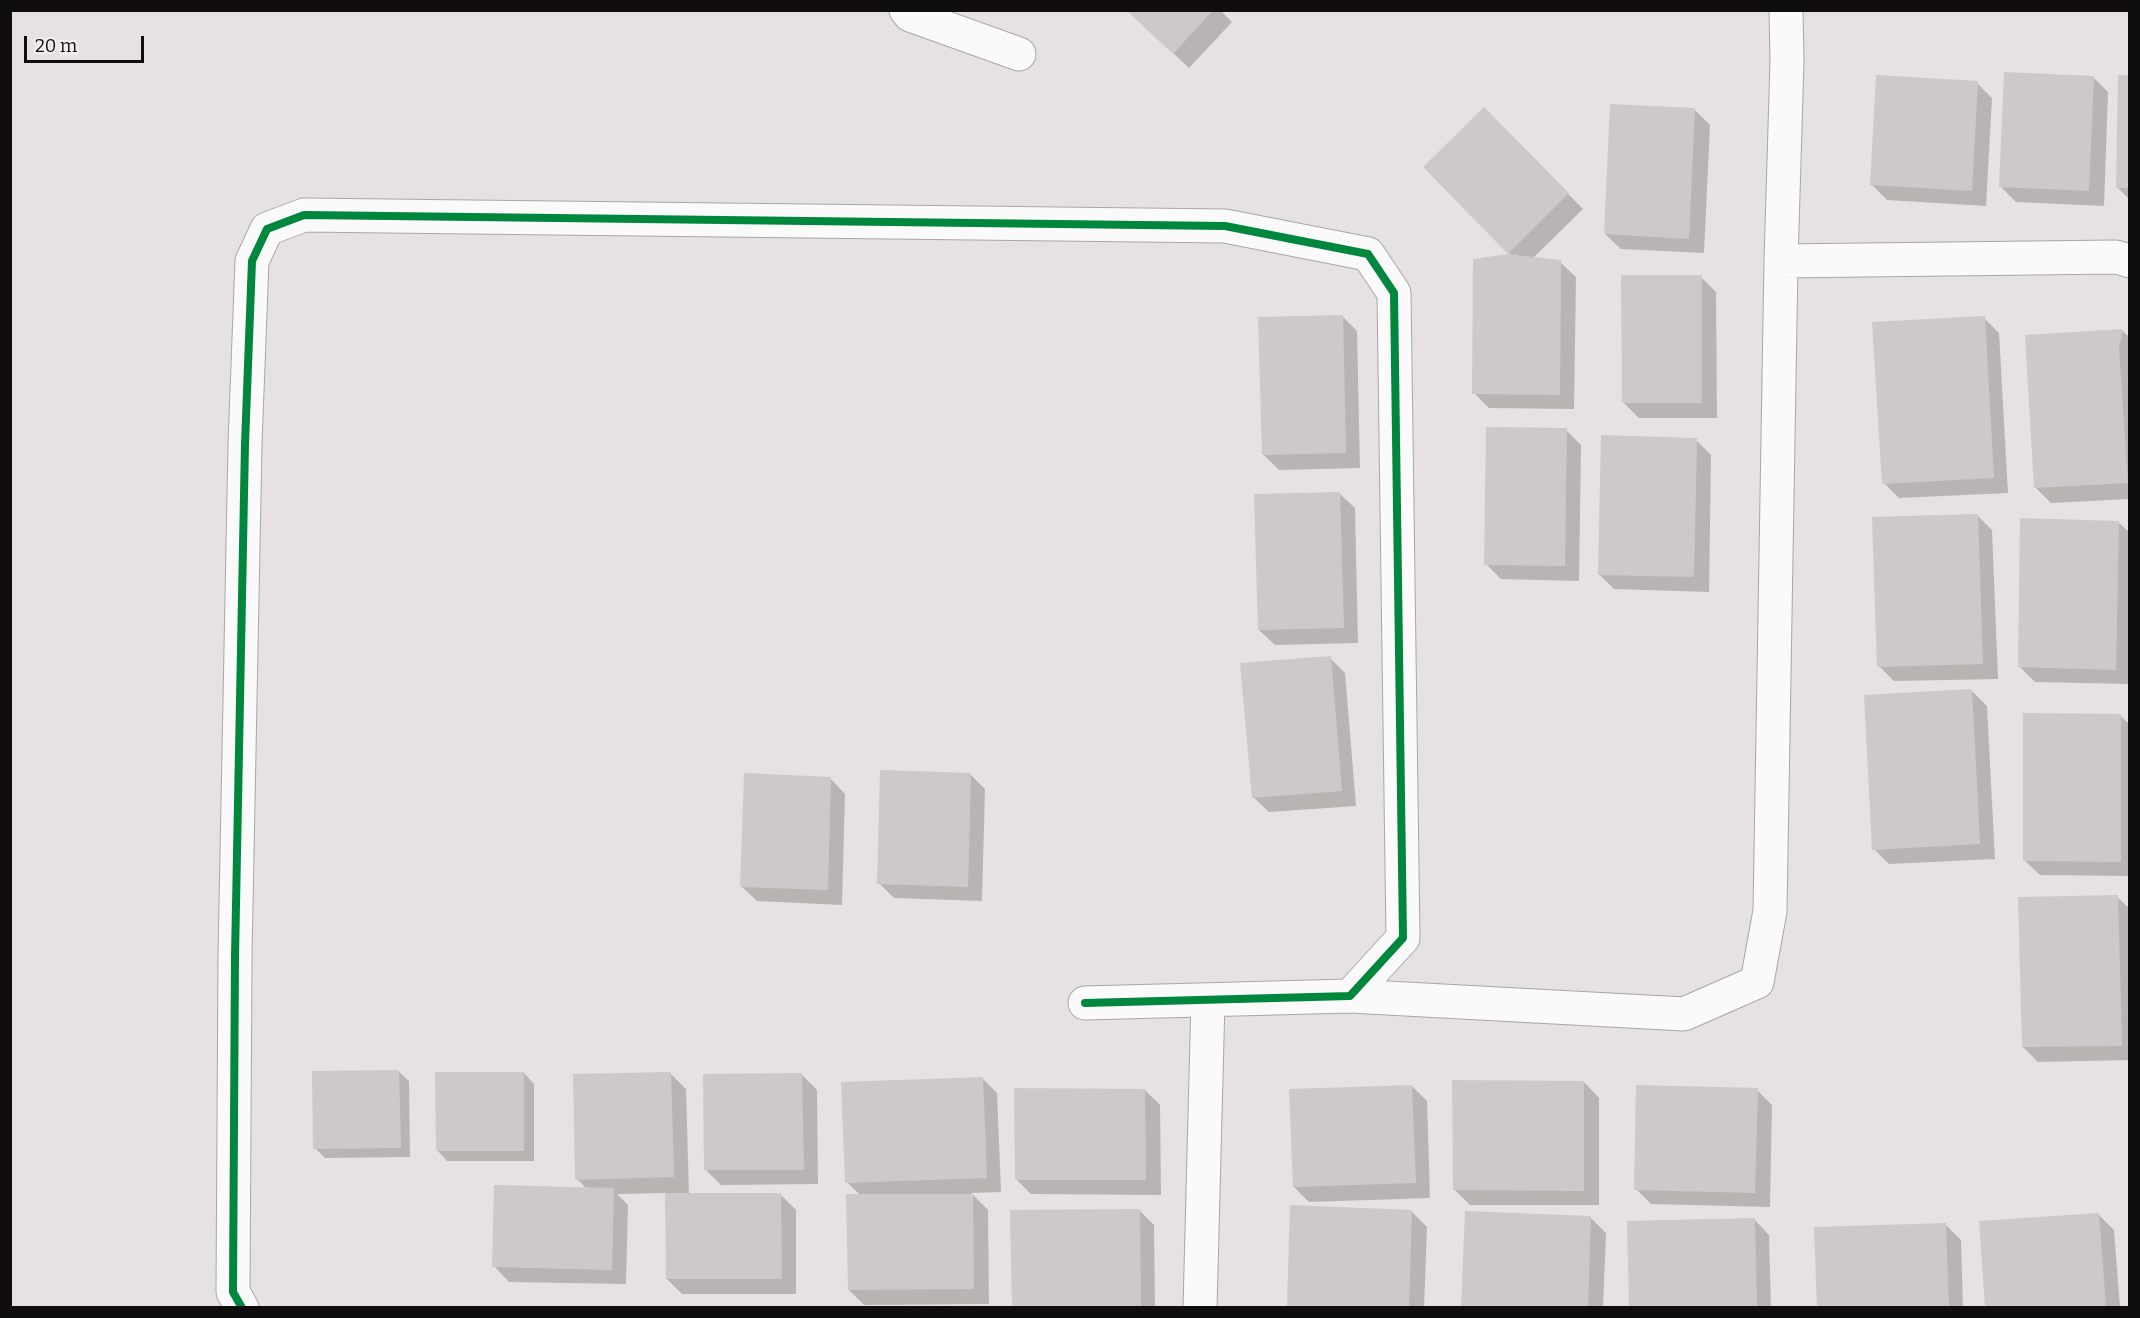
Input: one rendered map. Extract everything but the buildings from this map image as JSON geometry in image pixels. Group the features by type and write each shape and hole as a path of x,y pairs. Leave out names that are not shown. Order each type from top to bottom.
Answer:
{"street":[{"path":"906,10 910,15 1019,54"},
{"path":"1085,1003 1350,996 1684,1014 1757,982 1770,911 1781,261 1787,61 1786,10"},
{"path":"242,1308 233,1292 235,968 245,444 252,261 267,229 304,215 1225,226 1368,254 1394,293 1403,938 1350,996"},
{"path":"1781,261 2116,257 2130,261"},
{"path":"1200,1308 1209,1000"}],"cycle path":[{"path":"242,1308 233,1292 235,956 245,444 252,261 267,229 304,215 1225,226 1368,254 1394,293 1403,938 1350,996 1085,1003"}]}
